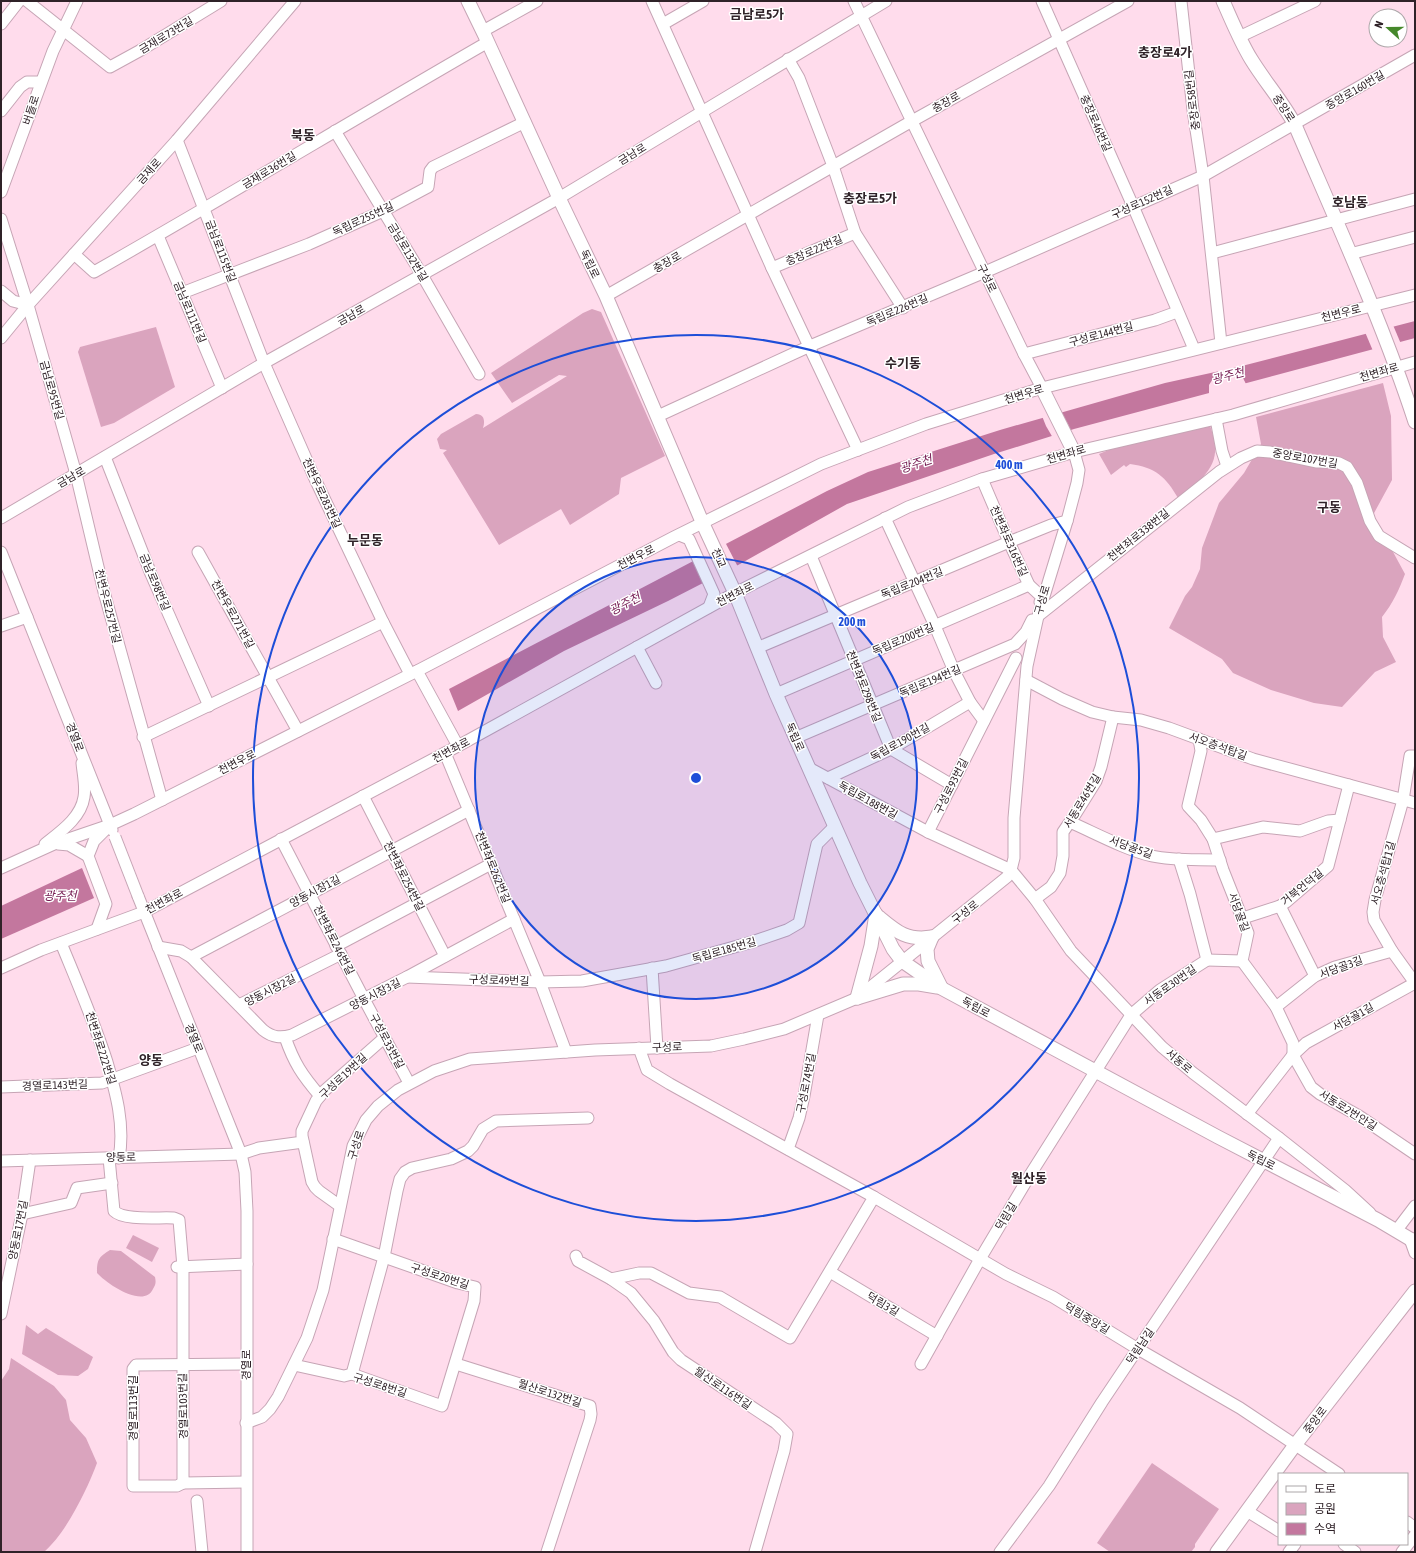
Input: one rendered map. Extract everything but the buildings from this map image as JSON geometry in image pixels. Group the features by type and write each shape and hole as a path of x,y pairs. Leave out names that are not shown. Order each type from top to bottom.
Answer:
{"main road":[{"name":"독립로","path":"468,1 486,36 559,198 606,296 704,527"},
{"name":"중앙로","path":"1223,1 1251,60 1285,107 1295,124 1350,254 1414,418"},
{"name":"구성로","path":"1042,388 1074,452"},
{"name":"천교","path":"704,527 733,590"},
{"name":"독립로","path":"733,590 776,694 835,826 893,949 902,961 941,988 1413,1240"},
{"path":"876,914 897,932 919,939 932,937"},
{"path":"857,998 871,946 876,914"},
{"path":"932,937 926,949 928,961 941,988"},
{"path":"857,998 903,984 919,984 941,988"},
{"name":"중앙로","path":"1217,1552 1295,1445 1415,1291"}],"street":[{"path":"1,24 19,1"},
{"path":"26,1 63,29"},
{"name":"버들로","path":"1,192 22,138 40,82 77,1"},
{"name":"금재로73번길","path":"63,29 110,67 141,50 221,1"},
{"name":"금재로","path":"1,338 28,305 177,140 296,1"},
{"name":"금재로36번길","path":"74,254 94,272 158,236 335,131 486,36 537,1"},
{"path":"652,1 772,268 858,450"},
{"path":"663,24 703,1"},
{"name":"구성로","path":"854,1 1024,354 1042,388"},
{"name":"금남로","path":"1,518 264,363 559,198 886,1"},
{"path":"1042,1 1060,39"},
{"name":"충장로","path":"606,296 912,121 1128,1"},
{"name":"충장로58번길","path":"1181,1 1193,110 1203,176"},
{"path":"1239,37 1315,1"},
{"name":"충장로46번길","path":"1060,39 1133,206"},
{"name":"중앙로160번길","path":"1295,124 1415,56"},
{"path":"788,59 799,78 833,166"},
{"path":"1,111 24,84 28,82 40,82"},
{"name":"독립로255번길","path":"182,293 309,244 383,211 428,187 430,171 434,167 525,122"},
{"name":"구성로152번길","path":"985,272 1203,176 1295,124"},
{"name":"금남로132번길","path":"335,131 422,275 479,374"},
{"name":"금남로115번길","path":"177,140 264,363"},
{"name":"충장로22번길","path":"833,166 855,233 903,308"},
{"path":"1203,176 1221,343"},
{"path":"1212,253 1415,199"},
{"path":"1133,206 1194,350"},
{"path":"1,219 28,305"},
{"name":"충장로22번길","path":"772,268 855,233"},
{"name":"금남로111번길","path":"158,236 222,388"},
{"path":"1350,254 1415,237"},
{"name":"독립로226번길","path":"658,416 810,346 903,308 985,272"},
{"path":"1,291 13,301 28,305"},
{"name":"천변우로","path":"1,868 54,844 110,825 162,800 704,527 821,464 926,424 1042,388 1415,295"},
{"name":"금남로95번길","path":"28,305 76,474"},
{"name":"구성로144번길","path":"1024,354 1155,320 1177,312"},
{"name":"천변좌로","path":"1,968 61,943 144,912 458,746 709,607 733,590 811,556 885,518 940,494 982,479 1074,452 1216,419 1415,362"},
{"name":"천변우로283번길","path":"264,363 383,622 413,673"},
{"path":"1216,419 1222,451 1227,466"},
{"name":"중앙로107번길","path":"1241,458 1257,451 1264,451 1316,462 1334,462 1346,466 1357,483 1370,521 1379,536 1415,558"},
{"name":"구성로","path":"246,1423 262,1417 278,1397 307,1338 323,1290 353,1146 366,1120 378,1106 410,1084 434,1071 470,1059 639,1048 711,1046 744,1040 784,1029 857,998 932,937 1000,885 1007,877 1011,870 1014,858 1014,818 1028,659 1043,598 1077,483 1079,470 1074,452"},
{"name":"금남로98번길","path":"105,457 151,574 209,706"},
{"name":"천변좌로338번길","path":"1038,616 1187,496 1227,466 1241,458"},
{"name":"천변우로257번길","path":"76,474 104,592 162,800"},
{"name":"천변좌로316번길","path":"982,479 1029,584 1043,598"},
{"path":"885,518 954,671 970,702 984,721"},
{"name":"독립로204번길","path":"757,648 1009,542 1051,525 1067,521"},
{"path":"684,537 714,594 709,607"},
{"name":"경열로","path":"1,552 241,1154 244,1166 246,1181 247,1264 247,1552"},
{"name":"천변우로271번길","path":"198,552 298,731"},
{"name":"천변좌로298번길","path":"811,556 891,749"},
{"name":"독립로200번길","path":"776,694 1029,584"},
{"name":"독립로194번길","path":"796,738 1015,644 1026,632 1043,598"},
{"path":"1,626 27,617"},
{"path":"143,736 209,706 383,622"},
{"path":"637,647 656,682"},
{"path":"1007,648 1016,658 1022,660 1028,659"},
{"name":"구성로93번길","path":"928,832 1016,658"},
{"path":"413,673 458,746"},
{"name":"서오층석탑길","path":"1026,680 1075,706 1113,717 1141,720 1253,759 1415,803"},
{"name":"독립로190번길","path":"828,778 891,749 970,702"},
{"name":"서동로46번길","path":"1034,899 1051,887 1060,873 1063,856 1063,834 1096,781 1101,767 1113,717"},
{"name":"서당골길","path":"1199,739 1201,751 1188,806 1201,820 1214,839 1220,860 1243,918 1248,933 1242,961"},
{"path":"891,749 952,785"},
{"path":"30,855 62,831 72,821 82,804 85,796 81,751"},
{"name":"천변좌로262번길","path":"445,753 540,982"},
{"name":"서오층석탑1길","path":"1413,756 1403,800 1373,912 1374,920 1392,951 1415,983"},
{"name":"독립로188번길","path":"809,768 928,832"},
{"name":"거북언덕길","path":"1243,918 1280,906 1328,866 1349,785"},
{"name":"천변좌로254번길","path":"363,796 445,956"},
{"name":"양동시장1길","path":"190,957 469,810"},
{"path":"1214,839 1263,827 1300,831 1328,821 1340,820"},
{"name":"서당골5길","path":"1070,822 1138,852 1151,856 1179,859 1220,860"},
{"path":"88,856 94,841 110,825"},
{"name":"독립로185번길","path":"540,982 582,981 666,966 752,942 797,925 799,923 817,844 835,826"},
{"path":"928,832 1011,870"},
{"name":"천변좌로246번길","path":"282,839 364,999"},
{"path":"54,844 69,845 88,856 106,904 97,929"},
{"name":"서동로30번길","path":"1179,859 1190,894 1207,960"},
{"name":"양동시장2길","path":"190,957 239,1005 338,950 418,903 491,864"},
{"name":"서동로","path":"1011,870 1034,899 1071,951 1162,1047 1193,1073 1345,1190 1378,1220"},
{"path":"1280,906 1316,976"},
{"name":"양동시장3길","path":"285,1037 292,1035 407,977 514,919"},
{"name":"천변좌로222번길","path":"61,943 97,1030 119,1106 122,1142 114,1158 112,1183"},
{"path":"158,947 181,951 190,957"},
{"name":"서당골3길","path":"1276,1007 1316,976 1335,967 1392,951"},
{"name":"서동로30번길","path":"1095,1071 1131,1015 1160,990 1207,960 1242,961"},
{"path":"1242,961 1276,1007 1293,1043 1293,1054 1247,1114"},
{"path":"652,968 657,1048"},
{"name":"구성로49번길","path":"407,977 540,982 566,1052"},
{"name":"서당골1길","path":"1293,1054 1313,1038 1415,983"},
{"name":"구성로33번길","path":"364,999 410,1084"},
{"path":"239,1005 270,1035 285,1037 298,1068 320,1096"},
{"name":"구성로74번길","path":"788,1149 799,1118 804,1096 818,1015"},
{"name":"구성로19번길","path":"340,1206 315,1187 303,1142 302,1131 316,1101 320,1096 384,1038"},
{"name":"경열로143번길","path":"1,1087 88,1084 112,1080 198,1048"},
{"name":"덕림중앙길","path":"639,1048 647,1070 670,1084 874,1197 1006,1274 1053,1298 1240,1408 1337,1473"},
{"name":"서동로2번안길","path":"1293,1054 1311,1087 1320,1094 1373,1125 1415,1154"},
{"name":"덕림길","path":"921,1364 980,1259 1095,1071"},
{"path":"352,1374 384,1258 400,1179 405,1172 412,1168 452,1159 468,1151 473,1146 483,1129 496,1121 588,1118"},
{"name":"덕림남길","path":"1000,1552 1050,1486 1102,1402 1279,1138"},
{"path":"241,1154 259,1148 303,1142"},
{"name":"양동로","path":"1,1161 241,1154"},
{"name":"양동로17번길","path":"1,1314 2,1299 22,1214 30,1160"},
{"path":"22,1214 71,1203 77,1188 112,1183"},
{"name":"경열로103번길","path":"112,1183 114,1211 118,1215 126,1217 174,1218 179,1220 183,1483"},
{"path":"611,1279 639,1273 651,1273 689,1293 720,1297 790,1338 874,1197"},
{"path":"1396,1231 1415,1206"},
{"name":"구성로20번길","path":"333,1239 384,1258 475,1287 474,1301 442,1406"},
{"path":"1413,1240 1415,1253"},
{"name":"월산로116번길","path":"576,1256 578,1262 611,1279 631,1293 654,1321 676,1356 776,1423 787,1434 784,1451 755,1552"},
{"path":"180,1267 247,1264"},
{"name":"덕림3길","path":"830,1272 937,1336"},
{"name":"경열로113번길","path":"183,1483 177,1486 132,1486 132,1369 136,1365 246,1364"},
{"name":"월산로132번길","path":"456,1364 590,1406 590,1420 547,1552"},
{"name":"구성로8번길","path":"294,1365 344,1376 352,1374 442,1406"},
{"path":"183,1483 246,1482"},
{"path":"198,1501 202,1552"},
{"path":"1247,1512 1278,1530"},
{"path":"1408,1544 1415,1535"},
{"path":"1345,1545 1355,1552"}],"green space":[{"path":"592,309 601,312 665,456 621,478 619,494 570,525 561,509 499,545 443,453 447,450 440,449 437,439 441,434 476,414 483,417 483,428 567,376 559,375 512,403 491,373 583,313"},
{"path":"156,327 175,387 114,423 101,427 78,352 80,347"},
{"path":"1383,383 1391,416 1392,480 1373,515 1405,574 1395,596 1382,617 1383,637 1396,662 1375,672 1342,707 1314,703 1271,690 1233,673 1222,659 1169,628 1185,596 1192,587 1200,569 1202,548 1219,503 1244,473 1261,444 1256,417"},
{"path":"1210,425 1215,444 1215,456 1212,463 1203,477 1178,498 1169,484 1159,474 1139,465 1130,464 1126,467 1124,465 1111,475 1099,454 1111,449"},
{"path":"133,1235 159,1248 152,1262 126,1248"},
{"path":"110,1250 121,1251 155,1277 155,1286 148,1295 134,1296 125,1293 97,1273 97,1264 99,1259"},
{"path":"26,1325 38,1334 46,1328 93,1357 88,1369 78,1376 58,1375 22,1354"},
{"path":"11,1358 54,1386 66,1400 70,1420 86,1438 97,1463 88,1486 68,1523 44,1552 1,1552 1,1381 9,1369"},
{"path":"1152,1463 1219,1509 1191,1552 1110,1552 1097,1543"}],"water":[{"path":"1415,321 1415,338 1074,429 994,454 847,504 740,564 668,601 564,651 458,711 449,689 827,491 868,472 1000,430 1165,383 1238,367"},
{"name":"광주천","path":"82,868 94,898 1,939 1,906"}],"pier":[{"path":"1393,325 1401,344 1373,351 1365,332"},
{"path":"1233,366 1234,371 1242,376 1247,386 1209,396 1209,385 1218,373 1218,369"},
{"path":"1060,411 1068,424 1070,433 1053,438 1042,416"},
{"path":"725,542 738,567 707,583 695,558"}],"district":[{"name":"금남로5가","path":"757,14"},
{"name":"충장로4가","path":"1165,52"},
{"name":"북동","path":"303,135"},
{"name":"충장로5가","path":"870,198"},
{"name":"호남동","path":"1350,202"},
{"name":"수기동","path":"903,363"},
{"name":"구동","path":"1329,507"},
{"name":"누문동","path":"365,540"},
{"name":"양동","path":"151,1060"},
{"name":"월산동","path":"1029,1178"}]}
